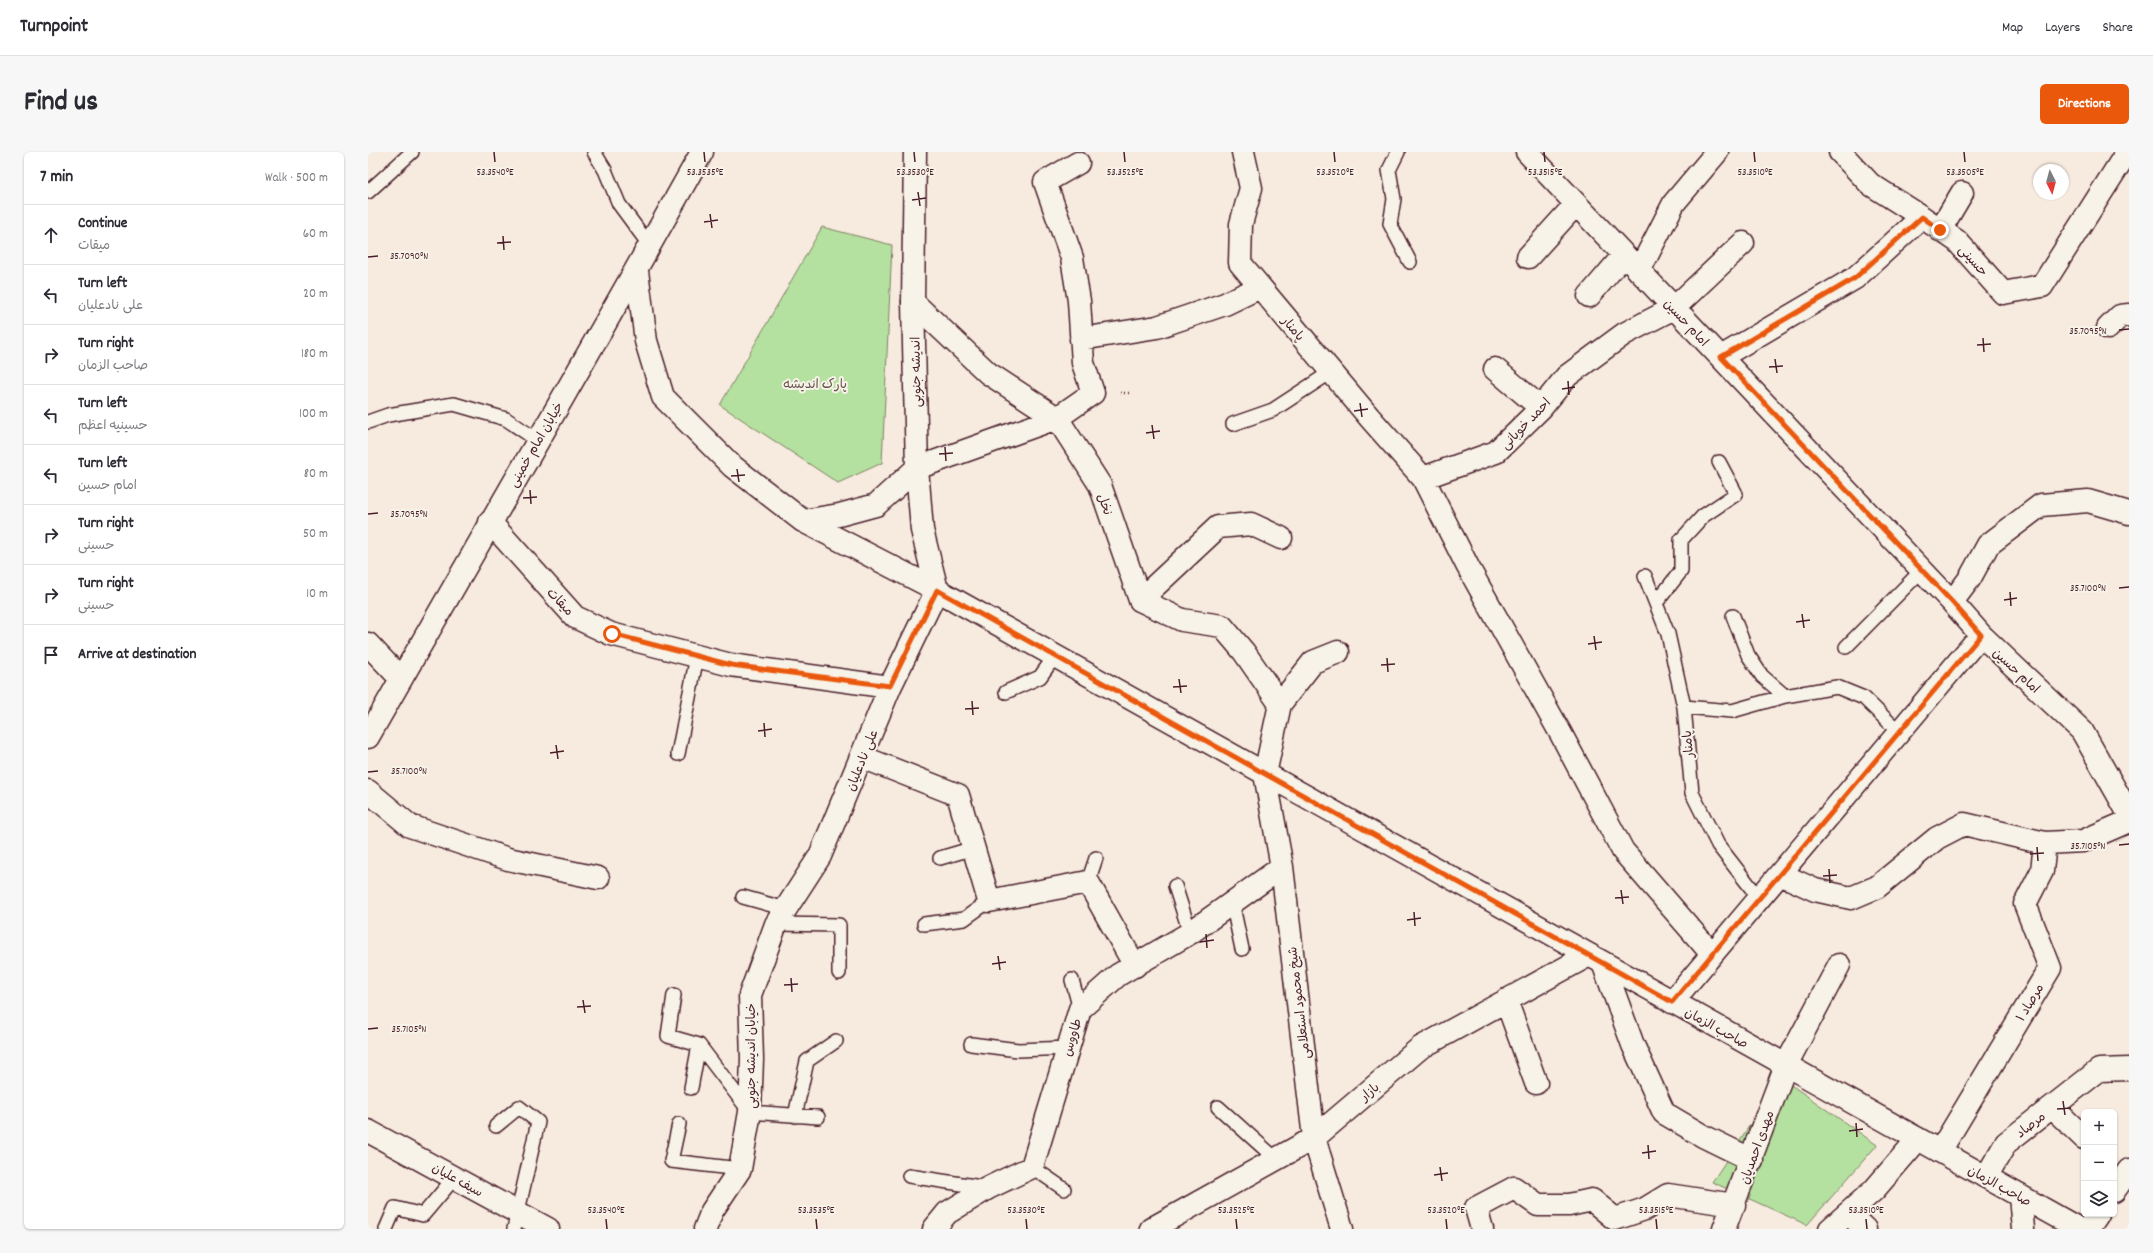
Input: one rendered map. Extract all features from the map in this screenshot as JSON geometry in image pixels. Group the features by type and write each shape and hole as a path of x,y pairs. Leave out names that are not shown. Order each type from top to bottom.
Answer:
{"street":[{"name":"خیابان امام خمینی","path":"368,737 537,440 637,272 702,152"},
{"name":"اندیشه جنوبی","path":"915,152 913,302 917,468 922,530 937,590"},
{"name":"پامنار","path":"1243,152 1251,188 1240,224 1240,263 1331,372 1423,478 1468,567 1557,727 1623,852 1712,954"},
{"name":"امام حسین","path":"1527,152 1922,570 1981,635 2082,731 2129,814"},
{"path":"1589,296 1632,263 1674,203 1717,152"},
{"name":"حسینی","path":"1840,152 1870,184 1922,217 1956,241 2003,293 2042,286 2122,155"},
{"path":"803,521 839,515 876,505 917,468 1057,418 1093,393 1083,363 1072,258 1045,182 1078,163"},
{"path":"1940,230 1962,193"},
{"path":"1528,256 1576,204"},
{"path":"1721,357 1855,278 1922,217"},
{"name":"احمد خوبانی","path":"1423,478 1496,452 1541,408 1567,376 1624,334 1674,308 1743,243"},
{"name":"صاحب الزمان","path":"637,272 646,341 663,397 732,466 803,521 937,590 2079,1229"},
{"path":"1081,338 1157,328 1225,304 1260,287"},
{"name":"نخل","path":"913,302 988,373 1057,418 1100,485 1140,600"},
{"path":"2108,328 2120,316 2129,315"},
{"path":"1495,369 1541,408"},
{"path":"1952,602 1970,578 1988,545 2041,505 2088,501 2129,514"},
{"name":"میقات","path":"490,522 575,617 612,634 731,665 890,686"},
{"path":"1280,704 1244,652 1222,626 1182,620 1140,600 1218,527 1251,524 1281,538"},
{"name":"علی نادعلیان","path":"781,917 820,856 890,686 937,590"},
{"path":"1672,1002 1981,635"},
{"path":"368,644 401,679"},
{"path":"1265,774 1280,704 1313,662 1338,652"},
{"path":"862,757 958,795 989,901 1088,882 1135,966"},
{"name":"شیخ محمود استعلامی","path":"1265,774 1282,867 1314,1138 1342,1229"},
{"path":"368,791 410,826 508,859 598,878"},
{"path":"1780,874 1815,890 1851,898 1876,887 1937,838 1964,824 2045,843 2082,841 2129,821"},
{"name":"مرصاد ۱","path":"1940,1151 2050,968 2024,904 2042,871 2045,843"},
{"name":"طاووس","path":"1032,1167 1080,1009 1118,975 1190,933 1282,867"},
{"name":"خیابان اندیشه جنوبی","path":"705,1229 712,1211 740,1169 750,1112 752,1059 750,995 781,917"},
{"path":"1596,959 1664,1113 1703,1136 1752,1160"},
{"name":"بازار","path":"1151,1229 1174,1223 1276,1159 1314,1138 1420,1048 1506,1000 1596,959"},
{"name":"مهدی احمدیان","path":"1724,1229 1752,1160 1786,1065 1839,965"},
{"path":"1506,1000 1536,1083"},
{"name":"مرصاد","path":"1986,1177 2006,1143 2099,1070 2129,1070"},
{"path":"2052,1107 2081,1135"},
{"name":"سیف علیان","path":"368,1131 455,1177 515,1220 548,1229"},
{"path":"1830,1229 1874,1190 1918,1139"},
{"path":"2117,1165 2129,1169 2117,1187"},
{"path":"934,1229 947,1213 988,1188 1032,1167"},
{"path":"1482,1229 1476,1208 1514,1188 1538,1205 1569,1205 1592,1200 1615,1219 1646,1209 1668,1195 1734,1205"},
{"path":"2020,1196 2023,1229"},
{"path":"1848,1213 1865,1229"},
{"path":"2088,1229 2096,1217"}],"lane":[{"path":"368,192 412,152"},
{"path":"594,152 605,170 619,204 650,246"},
{"path":"1398,152 1389,170 1394,199 1390,224 1410,262"},
{"path":"1233,424 1273,410 1331,372"},
{"path":"368,422 388,416 454,404 506,418 537,440"},
{"path":"1656,604 1681,571 1681,540 1703,516 1736,494 1719,462"},
{"path":"1846,647 1922,570"},
{"name":"پامنار","path":"1644,576 1668,634 1684,707 1692,793 1718,845 1759,898"},
{"path":"1733,616 1748,655 1762,676 1785,696"},
{"path":"678,754 697,656"},
{"path":"1006,692 1040,677 1055,656"},
{"path":"1684,707 1732,711 1785,696 1837,687 1864,698 1899,732"},
{"path":"940,858 974,848"},
{"path":"1088,882 1096,858"},
{"path":"1175,886 1190,933"},
{"path":"743,897 781,917 839,925 839,973"},
{"path":"924,924 964,919 989,901"},
{"path":"1232,902 1242,949"},
{"path":"1072,980 1080,1009"},
{"path":"674,996 668,1036 699,1045 750,1112 818,1117"},
{"path":"795,1116 807,1061 836,1041"},
{"path":"971,1044 1018,1050 1068,1048"},
{"path":"692,1088 699,1045"},
{"path":"1218,1107 1276,1159"},
{"path":"496,1126 519,1108 538,1122 515,1220"},
{"path":"679,1124 671,1161 740,1169"},
{"path":"1032,1167 1064,1189"},
{"path":"908,1176 988,1188"},
{"path":"386,1229 396,1208 423,1215 455,1177"}],"green space":[{"name":"پارک اندیشه","path":"822,227 892,245 882,463 838,483 720,405"},
{"path":"1781,1078 1877,1145 1807,1225 1712,1182"}],"route":[{"path":"612,634 731,665 890,686 937,590 1672,1002 1981,635 1952,602 1721,357 1855,278 1922,217 1940,230"}]}
